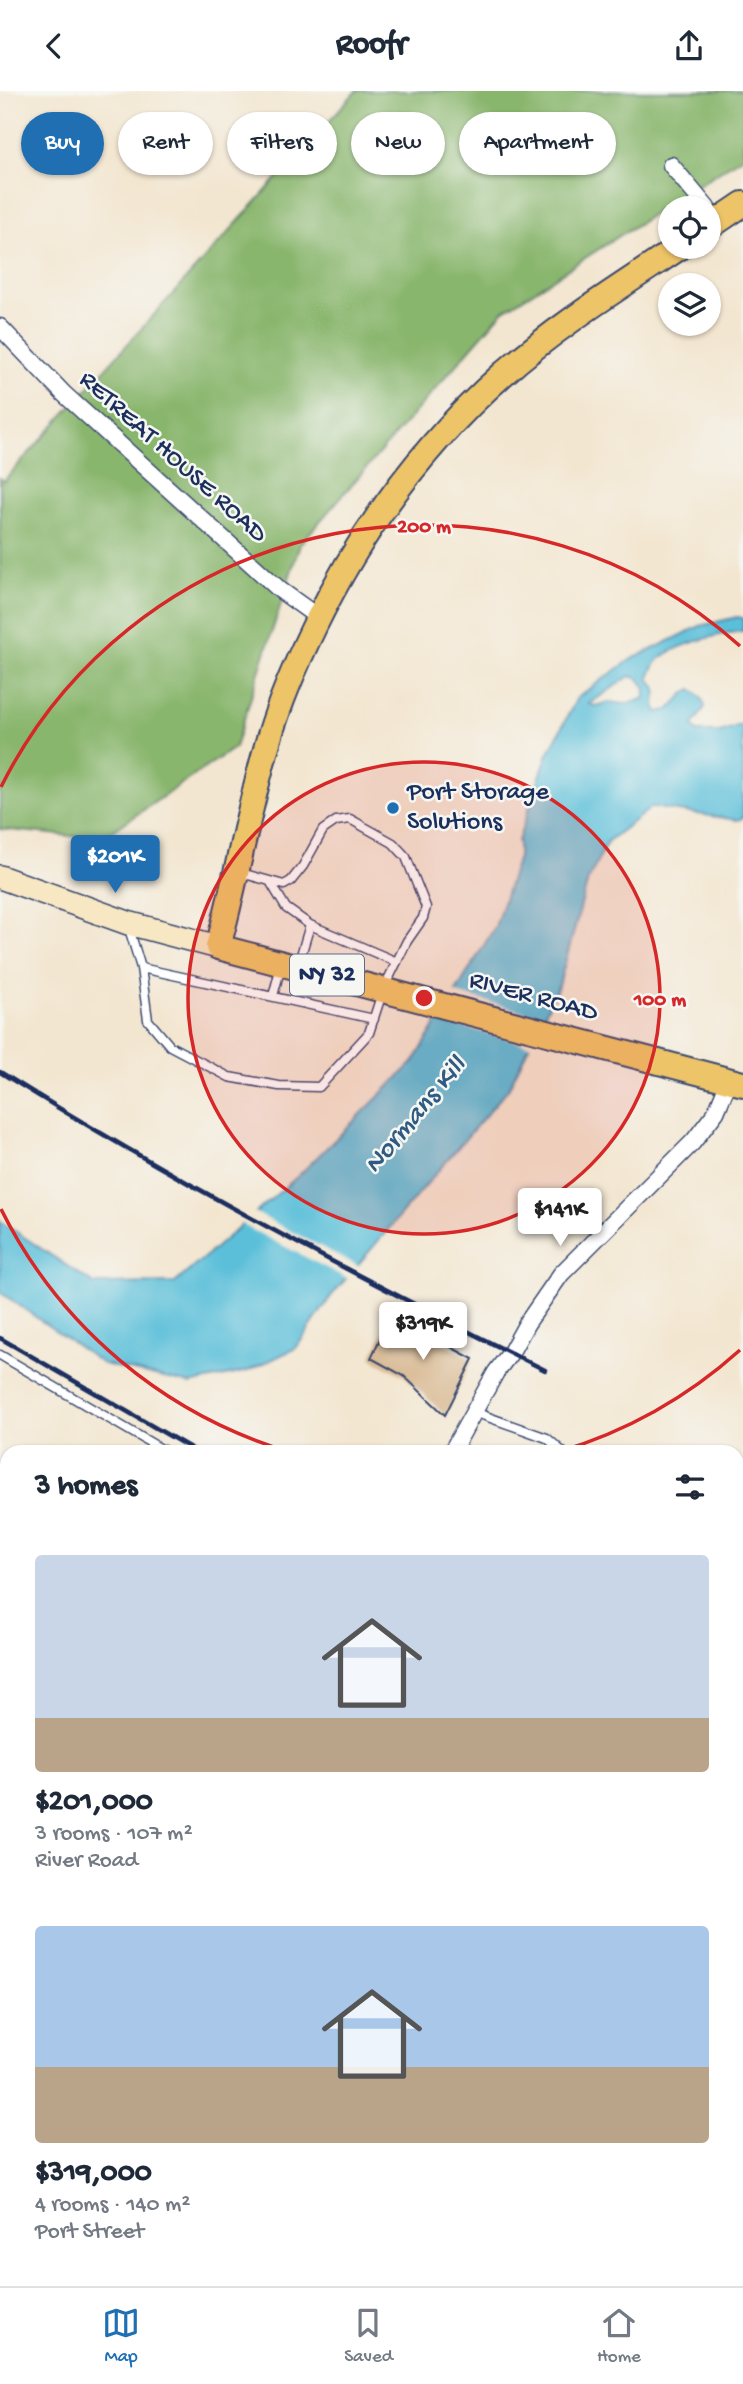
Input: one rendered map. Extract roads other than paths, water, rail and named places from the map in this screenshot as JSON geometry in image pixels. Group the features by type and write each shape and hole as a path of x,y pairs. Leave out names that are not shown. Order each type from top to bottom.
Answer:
{"main road":[{"path":"721,213 743,204"},
{"path":"218,947 270,733 304,648 343,571 373,521 411,469 456,418 530,351 663,259"},
{"name":"RIVER ROAD","path":"0,877 128,923 736,1083"}],"street":[{"path":"671,165 694,196"},
{"name":"RETREAT HOUSE ROAD","path":"0,327 64,394 280,590 319,618"},
{"path":"455,1445 496,1372 561,1274 693,1142 736,1083"}],"lane":[{"path":"128,923 141,968 148,1020 170,1046 229,1077 279,1086 319,1087 369,1033 383,990 423,918 426,907 406,857 393,843 350,819 336,821 323,830 303,866 291,881 284,885 236,871"},
{"path":"271,883 286,908 310,925 397,962"},
{"path":"273,996 310,925"},
{"path":"141,968 374,1019"},
{"path":"0,1355 154,1445"},
{"path":"474,1412 547,1438 555,1445"}],"water":[{"name":"Normans Kill","path":"743,618 743,631 684,646 662,657 649,678 657,690 655,705 658,712 669,710 692,689 705,707 693,725 697,732 720,732 743,724 743,818 737,820 652,807 608,841 588,880 559,985 508,1089 332,1295 296,1348 248,1371 190,1384 103,1364 0,1292 0,1221 94,1284 175,1283 298,1176 413,1063 495,927 518,857 518,841 547,756 577,698 630,660 700,626","holes":["630,676 639,679 646,688 644,699 625,704 589,704"]}],"railway":[{"path":"0,1072 133,1152 269,1228 545,1370"},
{"path":"0,1338 185,1445"}],"place":[{"name":"Port Storage Solutions","path":"393,808"}]}
